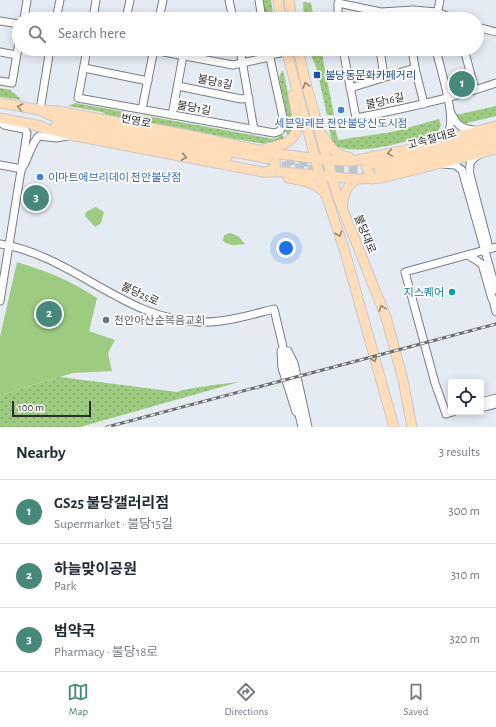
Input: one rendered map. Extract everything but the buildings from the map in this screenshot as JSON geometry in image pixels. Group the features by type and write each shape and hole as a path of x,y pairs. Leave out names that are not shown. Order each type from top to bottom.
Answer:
{"main road":[{"path":"278,0 280,12"},
{"path":"289,0 291,12"},
{"path":"288,56 320,176 348,260 394,427"},
{"name":"불당대로","path":"300,56 327,160 342,208 386,317 403,380 412,427"},
{"path":"265,159 295,136 298,124 291,80 291,68"},
{"name":"번영로","path":"0,103 40,110 56,118 265,159"},
{"path":"40,110 176,132 265,159 310,183 324,192 327,197"},
{"name":"번영로","path":"0,118 36,126 55,126 265,159"},
{"path":"316,120 323,136 332,149 339,155 374,167 382,178 496,149"},
{"path":"36,126 70,135 265,159 352,161 374,167"},
{"path":"342,208 347,188 351,182 402,151 496,126"},
{"name":"고속철대로","path":"374,167 496,134"},
{"name":"고속철대로","path":"374,167 398,167 496,142"},
{"path":"265,159 282,172 357,179"}],"street":[{"path":"25,12 27,0"},
{"path":"57,12 60,0"},
{"path":"94,12 96,0"},
{"path":"127,12 130,0"},
{"path":"160,12 163,0"},
{"path":"229,0 232,12"},
{"path":"259,0 261,12"},
{"path":"437,12 440,0"},
{"path":"338,12 338,3 368,12"},
{"path":"402,12 412,10 422,12"},
{"path":"0,21 12,23"},
{"path":"484,28 496,32"},
{"path":"0,52 12,54"},
{"path":"0,81 12,83 16,56"},
{"path":"40,110 49,56"},
{"name":"불당1길","path":"86,56 78,98 274,133 280,131 284,122 269,56"},
{"path":"142,109 151,56"},
{"path":"172,115 184,56 233,65 262,56"},
{"name":"불당8길","path":"242,56 254,130"},
{"name":"불당16길","path":"344,56 354,118 424,104 496,83"},
{"path":"381,56 384,77"},
{"path":"413,56 424,104"},
{"path":"438,56 450,110 456,124 462,129 480,131"},
{"path":"466,56 475,90"},
{"path":"84,68 148,81"},
{"name":"불당16길","path":"350,88 415,68"},
{"name":"불당8길","path":"178,86 241,98 249,98"},
{"path":"437,142 446,136 450,127 450,110"},
{"path":"0,122 4,125 24,129 27,133 0,301"},
{"path":"22,169 31,152 33,141 39,136 56,138 70,135"},
{"path":"467,177 471,160 484,152"},
{"path":"0,164 22,169"},
{"path":"439,164 448,164 459,167 467,177 490,249 492,299"},
{"name":"불당25로","path":"0,244 10,246 54,262 143,310 172,319 200,322 220,321 274,309 281,336"},
{"path":"448,413 446,414 435,383 405,272 490,249"},
{"path":"468,255 482,264 496,312"},
{"path":"490,261 496,270"},
{"path":"490,261 496,277"},
{"path":"490,261 496,290"},
{"path":"281,336 302,427"},
{"path":"281,336 294,363 308,427"},
{"path":"484,401 496,398"},
{"path":"484,407 496,404"}],"green space":[{"path":"263,0 271,0 273,12 264,12"},
{"path":"303,2 311,3 313,12 304,12"},
{"path":"312,56 322,56 334,115 327,115 317,70"},
{"path":"283,70 294,127 289,137 285,131 287,115 279,77"},
{"path":"0,88 10,90 22,100 0,97"},
{"path":"75,103 274,139 282,135 286,139 265,144 114,118 102,112 68,106"},
{"path":"496,106 496,116 463,124 461,124 456,115"},
{"path":"439,119 441,125 437,133 399,143 370,149 356,150 344,149 333,145 328,125 334,124 338,140 392,132"},
{"path":"96,207 104,212 101,223 95,227 85,216 86,212"},
{"path":"230,233 238,236 245,244 231,245 223,241 224,235"},
{"path":"17,262 78,286 97,298 89,331 115,340 108,353 112,371 73,373 0,395 0,337"},
{"path":"60,377 177,392 239,382 80,427 0,427 0,395"}],"tunnel":[{"path":"286,160 323,164"},
{"path":"268,164 315,170 375,170"}],"railway":[{"path":"107,427 496,324"}],"place":[{"name":"불당동문화카페거리","path":"317,75"},
{"name":"GS25 불당갤러리점","path":"462,84"},
{"name":"세븐일레븐 천안불당신도시점","path":"341,110"},
{"name":"이마트에브리데이 천안불당점","path":"40,177"},
{"name":"범약국","path":"36,198"},
{"name":"지스퀘어","path":"452,292"},
{"name":"하늘맞이공원","path":"49,314"},
{"name":"천안아산순복음교회","path":"106,320"}]}
